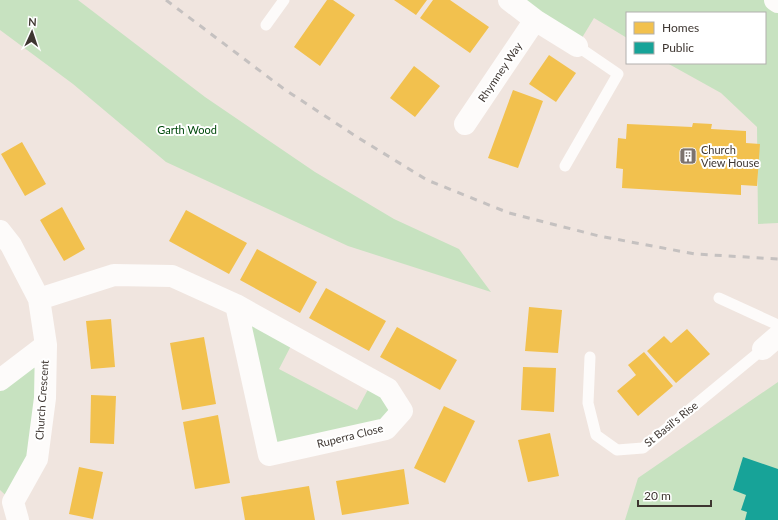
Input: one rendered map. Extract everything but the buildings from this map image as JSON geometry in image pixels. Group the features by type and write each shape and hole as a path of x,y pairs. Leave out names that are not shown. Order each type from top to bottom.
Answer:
{"street":[{"path":"509,0 535,20 577,46"},
{"name":"Rhymney Way","path":"465,124 535,20"},
{"name":"Church Crescent","path":"0,231 11,245 39,299 46,345 45,398 37,459 10,504"},
{"name":"Ruperra Close","path":"39,299 114,275 172,276 236,305 388,389 402,411 386,429 269,455 236,305"},
{"path":"0,380 46,345"}],"lane":[{"path":"266,25 284,0"},
{"path":"565,166 618,74 577,46"},
{"path":"719,298 778,325"},
{"name":"St Basil's Rise","path":"590,357 588,403 596,435 617,450 643,448 770,342"}],"green space":[{"name":"Garth Wood","path":"0,0 78,0 205,97 315,172 394,219 459,249 491,292 348,246 166,162 73,84 0,30"},
{"path":"509,0 775,0 778,2 778,223 758,224 757,127 721,93 669,64 766,64 766,12 626,12 626,37 594,18 577,46"},
{"path":"236,305 295,338 279,369 357,410 373,380 402,411 386,429 269,455"},
{"path":"46,345 45,398 13,502 0,490 0,380"},
{"path":"778,382 778,520 625,520 638,478"}],"railway":[{"path":"166,0 284,89 357,137 427,180 509,213 599,236 695,254 778,259"}],"place":[{"name":"Church View House","path":"688,156"}]}
